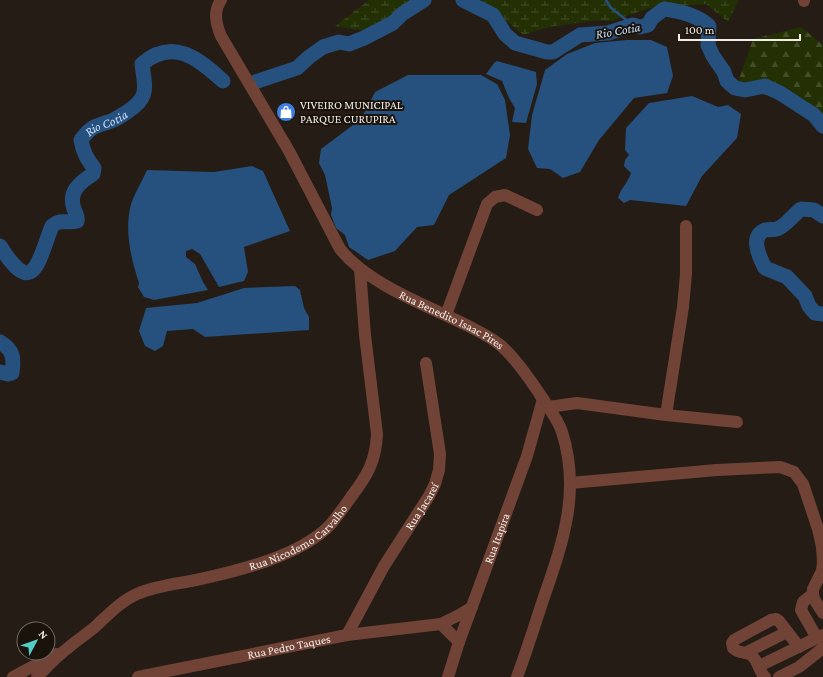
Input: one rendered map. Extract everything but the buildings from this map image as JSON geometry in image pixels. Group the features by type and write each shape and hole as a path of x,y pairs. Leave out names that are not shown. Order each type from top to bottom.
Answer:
{"street":[{"name":"Rua Benedito Isaac Pires","path":"221,0 216,10 215,22 221,36 289,151 340,249 360,269 374,278 482,333 500,345 525,373 546,403 562,431 569,464 570,483 567,521 561,545 517,677"},
{"path":"446,314 487,204 495,197 505,195 537,210"},
{"path":"666,415 685,287 686,226"},
{"name":"Rua Nicodemo Carvalho","path":"37,677 67,648 81,639 125,600 153,588 243,569 289,552 309,542 331,524 366,476 374,459 376,448 376,434 365,335 360,269"},
{"name":"Rua Jacareí","path":"347,635 384,566 429,496 435,484 439,470 440,454 426,363"},
{"path":"546,403 577,404 737,422"},
{"name":"Rua Itapira","path":"448,677 459,642 546,403"},
{"path":"570,483 717,470 780,467 794,472 803,484 818,529 822,547 822,570 813,589 814,599 822,611"},
{"path":"813,594 803,602 801,610 821,641"},
{"name":"Rua Pedro Taques","path":"138,677 347,635 441,624 472,607"},
{"path":"799,647 776,619 771,620 734,640 732,643 733,648 737,652 750,654 758,663 762,672 799,647 821,641"},
{"path":"441,624 459,642"},
{"path":"745,653 787,632"},
{"path":"779,677 799,666 821,641"},
{"path":"13,677 67,648"}],"green space":[{"path":"369,0 416,0 374,33 335,26"},
{"path":"482,0 739,0 728,22 706,4 650,8 612,21 591,21 549,27 523,35"},
{"path":"801,27 823,45 823,117 797,102 736,88 753,39"}],"water":[{"path":"627,40 651,40 667,47 673,76 667,93 634,98 599,140 580,172 563,178 550,169 537,168 528,149 532,115 545,70 567,54 595,43"},
{"path":"497,61 536,72 537,84 526,123 512,122 515,108 502,81 486,74"},
{"path":"408,75 481,75 497,84 505,100 510,135 506,158 449,195 434,225 417,227 395,251 368,260 349,247 345,235 336,228 331,215 332,208 325,175 319,163 321,149 361,119 375,92"},
{"path":"692,96 718,107 728,105 741,114 737,138 702,176 686,206 630,200 624,203 618,198 631,173 624,166 625,160 629,155 625,150 626,128 649,103"},
{"path":"252,166 263,171 290,231 244,247 248,272 244,281 219,287 200,254 192,249 186,251 186,257 195,264 208,290 154,300 144,297 138,287 139,283 129,244 128,224 131,204 147,170 214,172"},
{"path":"295,286 300,290 304,308 309,317 309,330 205,337 193,329 167,331 163,346 155,351 145,346 139,331 146,308 197,303 244,288"}],"waterway":[{"name":"Rio Cotia","path":"255,82 297,68 323,47 339,42 349,44 364,38 393,23 402,14 424,0"},
{"name":"Rio Cotia","path":"463,0 493,15 505,34 515,43 547,52 553,52 580,35 608,33 633,25 640,27 648,25 652,18 664,9 688,14 709,26 708,45 713,56 724,72 727,81 735,88 745,90 765,86 780,93 814,115 823,126"},
{"path":"606,0 611,8 633,25"},
{"name":"Rio Cotia","path":"0,246 11,262 20,271 28,273 34,269 38,262 52,226 59,222 77,221 72,198 76,188 93,174 94,168 89,162 81,140 91,129 117,118 139,102 143,97 145,86 142,64 153,56 164,52 185,54 205,65 223,81"},
{"name":"Rio Cotia","path":"823,216 814,210 801,209 781,227 765,230 760,233 757,242 757,248 765,268 787,277 805,296 809,306 815,313 823,314"},
{"name":"Rio Cotia","path":"0,342 8,348 13,359 12,373 8,374 0,372"}],"place":[{"name":"VIVEIRO MUNICIPAL PARQUE CURUPIRA","path":"286,112"}]}
